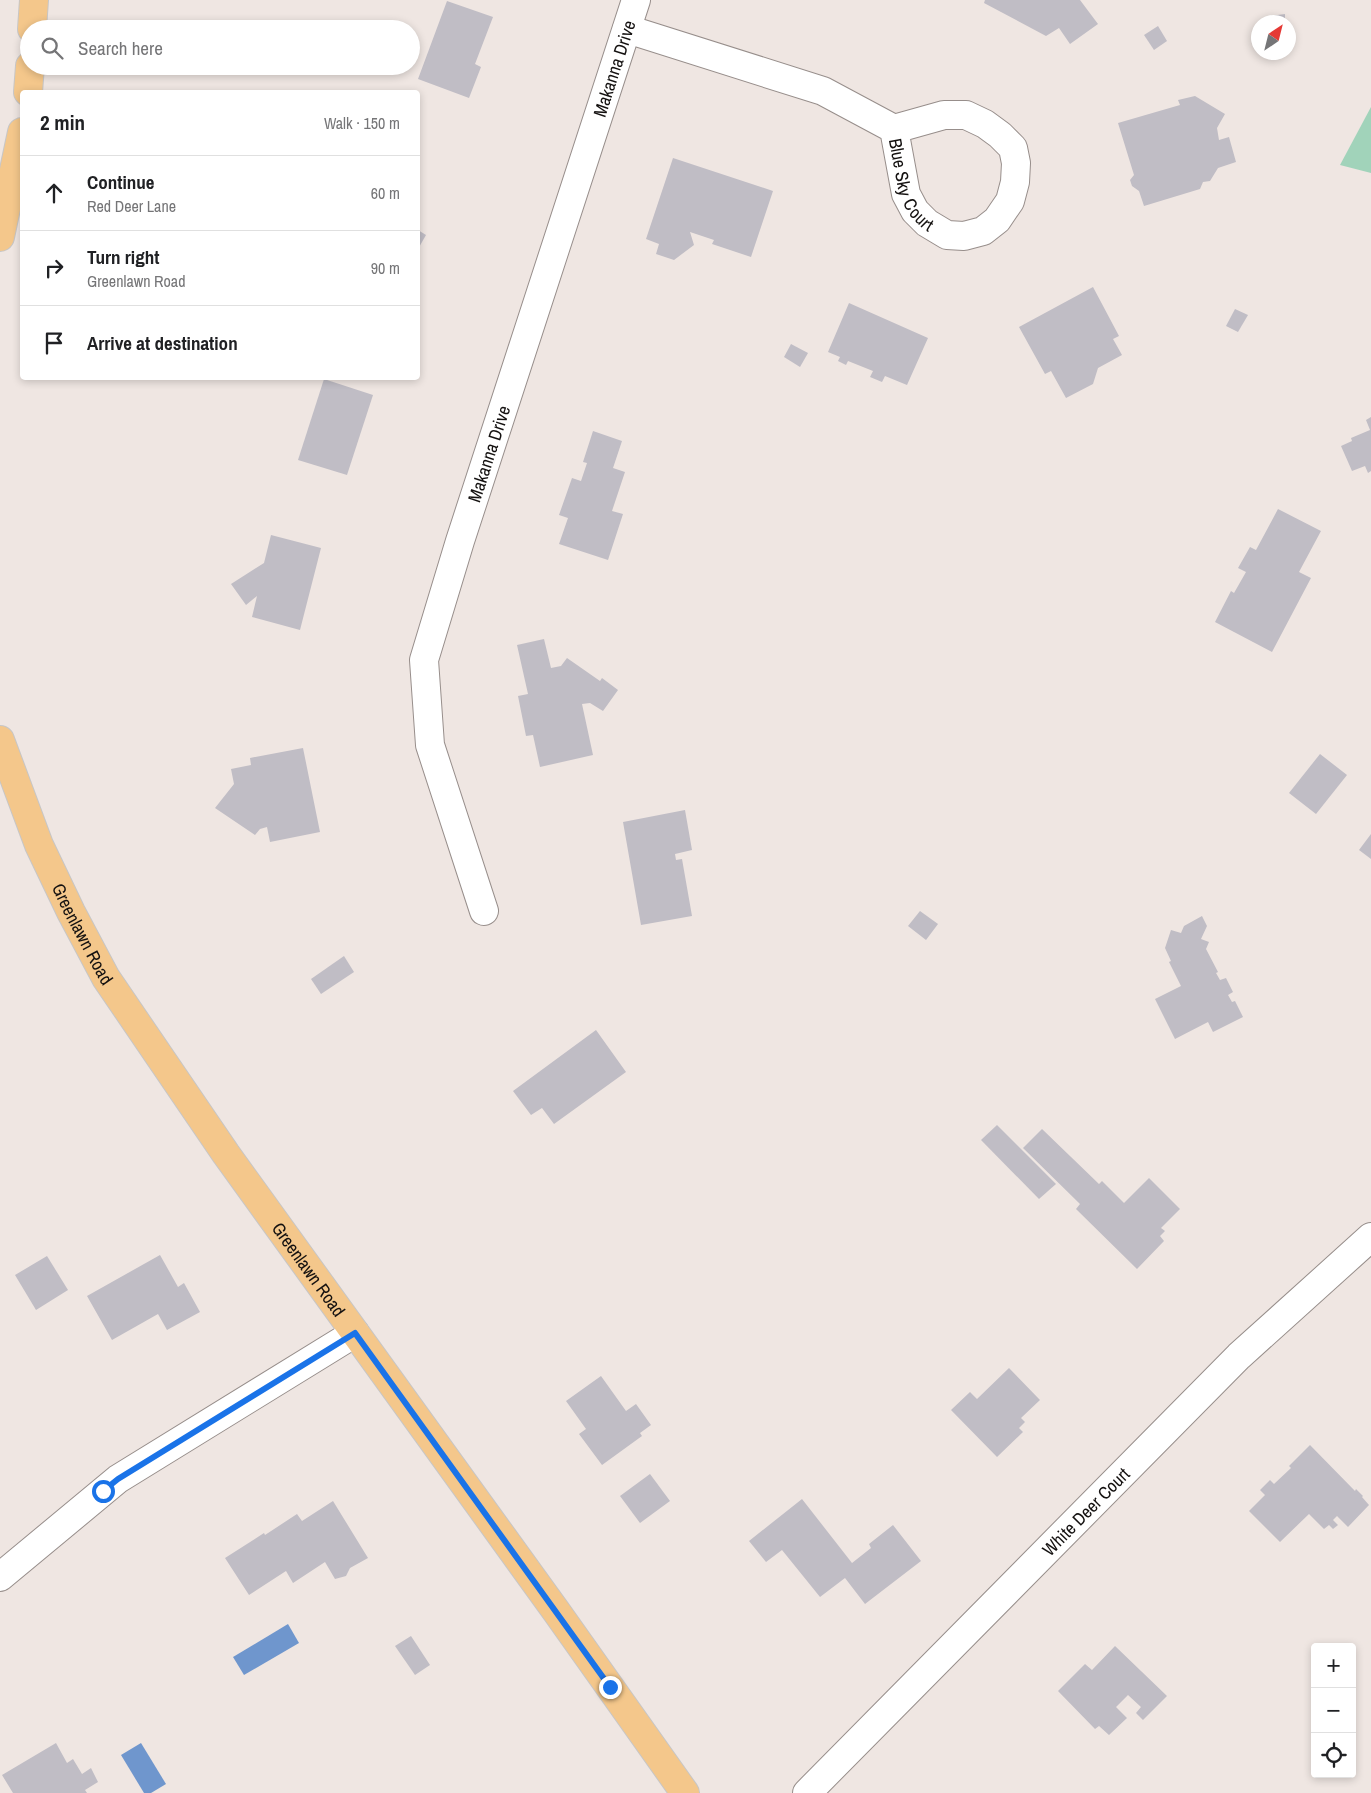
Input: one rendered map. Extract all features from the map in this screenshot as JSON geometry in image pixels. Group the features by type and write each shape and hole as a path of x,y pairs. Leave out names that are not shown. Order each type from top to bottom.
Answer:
{"main road":[{"path":"33,20 34,0"},
{"path":"28,90 29,75"},
{"path":"0,236 20,141"},
{"name":"Greenlawn Road","path":"0,740 40,845 71,912 106,978 226,1154 686,1793"}],"street":[{"name":"Makanna Drive","path":"484,911 430,744 424,660 460,541 636,0"},
{"name":"Blue Sky Court","path":"627,29 823,90 894,129 944,115 966,115 984,124 1000,135 1013,148 1016,163 1015,182 1010,200 998,220 983,231 964,236 947,235 927,223 915,211 906,194 894,129"},
{"name":"White Deer Court","path":"807,1793 1239,1356 1371,1237"},
{"path":"0,1577 118,1479 355,1333"}],"green space":[{"path":"1371,107 1371,173 1340,165"}],"water":[{"path":"288,1624 299,1643 244,1675 233,1657"},
{"path":"141,1743 166,1784 151,1793 144,1793 121,1755"}],"building":[{"path":"985,0 1080,0 1098,24 1070,44 1059,28 1046,36 984,3"},
{"path":"447,1 493,17 475,64 481,67 469,98 418,79"},
{"path":"1158,26 1167,41 1154,50 1144,35"},
{"path":"1195,96 1225,114 1217,128 1219,140 1229,137 1236,162 1218,168 1210,181 1203,182 1200,189 1144,206 1139,191 1132,186 1130,180 1134,175 1118,123 1180,105 1178,100"},
{"path":"673,158 773,191 751,257 712,244 714,240 690,232 694,245 674,260 656,254 659,244 646,239"},
{"path":"420,231 426,235 420,246"},
{"path":"1093,287 1119,336 1113,339 1122,355 1098,368 1093,384 1066,398 1051,371 1045,374 1019,327"},
{"path":"849,303 928,338 907,385 885,376 882,382 870,377 873,371 848,361 846,365 838,361 840,357 828,352"},
{"path":"1235,309 1248,315 1238,332 1226,326"},
{"path":"791,344 808,353 800,367 784,357"},
{"path":"324,380 373,395 347,475 298,460"},
{"path":"1371,417 1371,471 1368,473 1365,466 1352,471 1341,446 1352,441 1351,438 1370,430 1366,420"},
{"path":"593,431 622,441 613,468 625,472 612,511 623,514 608,560 559,544 568,518 559,515 572,478 581,481 587,463 583,462"},
{"path":"1278,509 1321,531 1299,572 1311,578 1272,652 1215,622 1231,591 1234,593 1246,572 1238,568 1250,547 1256,550"},
{"path":"271,535 321,548 300,630 252,617 257,596 246,605 231,584 264,563"},
{"path":"544,639 551,668 561,666 567,658 600,681 602,678 618,690 603,711 590,703 582,704 593,755 540,767 533,735 526,736 518,696 528,694 517,645"},
{"path":"303,748 320,832 270,842 267,827 260,829 255,835 215,808 234,784 231,769 251,765 250,758"},
{"path":"1320,754 1347,775 1316,814 1289,793"},
{"path":"685,810 692,850 675,854 676,860 682,859 692,916 641,925 623,822"},
{"path":"1371,834 1371,859 1359,850"},
{"path":"920,911 938,924 926,940 908,926"},
{"path":"1202,916 1207,926 1201,939 1209,942 1206,949 1218,972 1216,973 1220,980 1226,978 1233,992 1228,995 1232,1002 1235,1001 1243,1017 1213,1032 1208,1022 1175,1039 1155,999 1181,986 1169,962 1171,961 1165,948 1171,930 1181,933 1184,926"},
{"path":"344,956 354,972 321,994 311,979"},
{"path":"596,1030 626,1072 554,1124 542,1108 531,1115 513,1091"},
{"path":"997,1125 1056,1184 1039,1199 981,1140"},
{"path":"1042,1129 1099,1184 1102,1181 1124,1203 1149,1178 1180,1209 1161,1228 1165,1231 1160,1236 1164,1241 1137,1269 1076,1209 1080,1204 1023,1148"},
{"path":"160,1255 178,1287 184,1283 200,1312 167,1330 158,1314 112,1340 87,1296"},
{"path":"47,1256 68,1290 36,1310 15,1275"},
{"path":"1009,1368 1040,1400 1021,1418 1025,1422 1019,1428 1023,1432 997,1457 951,1410 970,1392 977,1399"},
{"path":"601,1376 626,1411 636,1404 651,1425 640,1433 642,1436 602,1465 579,1434 586,1429 566,1401"},
{"path":"1310,1445 1355,1491 1356,1489 1363,1496 1369,1505 1348,1527 1337,1516 1333,1520 1338,1525 1333,1529 1329,1525 1324,1529 1309,1514 1280,1542 1249,1511 1265,1495 1260,1490 1270,1480 1274,1484 1291,1468 1289,1466"},
{"path":"650,1474 670,1501 640,1523 620,1496"},
{"path":"802,1499 852,1563 871,1548 869,1544 893,1525 921,1561 865,1604 845,1578 820,1597 782,1550 766,1562 749,1541"},
{"path":"333,1501 368,1558 350,1568 346,1576 335,1579 325,1562 293,1583 286,1571 249,1595 225,1558 297,1514 302,1521"},
{"path":"411,1636 430,1665 415,1675 395,1646"},
{"path":"1115,1646 1167,1696 1143,1720 1136,1713 1141,1707 1128,1695 1116,1707 1127,1718 1109,1735 1099,1726 1095,1729 1058,1691 1085,1664 1092,1670"},
{"path":"56,1743 67,1763 73,1759 82,1774 91,1768 98,1782 85,1790 87,1793 13,1793 2,1775"}],"route":[{"path":"103,1491 118,1479 355,1333 610,1687"}]}
